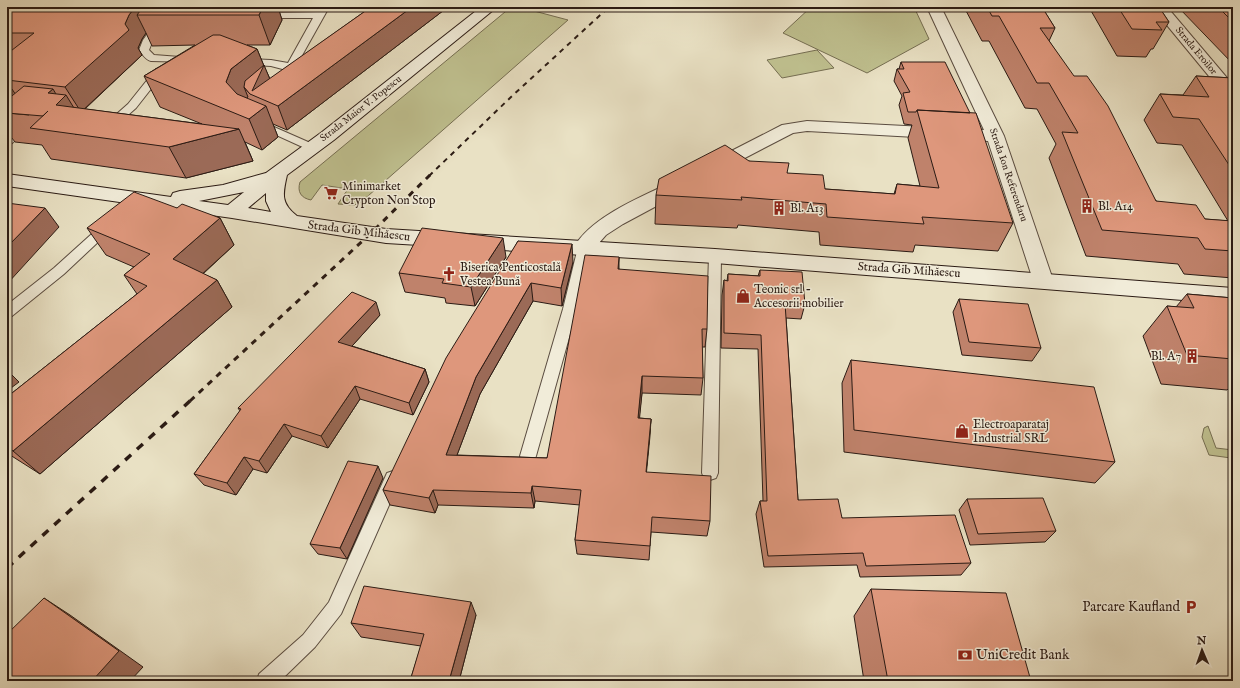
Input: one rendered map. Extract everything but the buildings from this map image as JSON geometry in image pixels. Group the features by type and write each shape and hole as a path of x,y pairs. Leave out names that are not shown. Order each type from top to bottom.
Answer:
{"main road":[{"name":"Strada Maior V. Popescu","path":"232,212 279,172 311,147 328,136 490,7"},
{"name":"Strada Ion Referendaru","path":"934,7 996,136 1043,280"},
{"name":"Strada Eroilor","path":"1159,7 1233,95"},
{"path":"584,247 599,230 616,219 788,129 807,126 996,136"},
{"path":"131,206 244,186 279,172"},
{"path":"279,172 275,203 281,213 293,222"},
{"name":"Strada Gib Mihăescu","path":"7,180 131,206 232,212 386,236 518,250 584,247 1043,280 1233,296"}],"lane":[{"path":"250,15 322,11"},
{"path":"291,67 322,11"},
{"path":"158,16 165,16 148,40 144,50 151,58 169,60 200,60"},
{"path":"280,76 291,67 315,55"},
{"path":"130,123 111,121 132,106 169,60"},
{"path":"236,62 272,63 291,67"},
{"path":"7,142 35,117"},
{"path":"250,117 255,121 311,147"},
{"path":"7,312 59,271 131,206"},
{"path":"528,456 570,308 584,247"},
{"path":"710,473 715,256"},
{"path":"266,681 309,642 335,608 400,462"}],"green space":[{"path":"511,7 519,7 568,20 360,203 354,205 338,204 348,189 322,185 311,200 302,196 299,189 300,182"},
{"path":"811,7 914,7 929,39 867,73 783,33"},
{"path":"817,50 834,68 782,78 767,60"},
{"path":"1208,426 1216,448 1233,450 1233,461 1231,458 1209,455 1202,437 1204,428"}],"railway":[{"path":"429,176 511,97 609,7"},
{"path":"190,401 370,234 430,175"},
{"path":"7,568 191,400"}],"place":[{"name":"Minimarket Crypton Non Stop","path":"331,193"},
{"name":"Bl. A14","path":"1087,206"},
{"name":"Bl. A13","path":"779,208"},
{"name":"Biserica Penticostală Vestea Bună","path":"449,274"},
{"name":"Teonic srl - Accesorii mobilier","path":"743,296"},
{"name":"Bl. A7","path":"1192,356"},
{"name":"Electroaparataj Industrial SRL","path":"962,431"},
{"name":"Parcare Kaufland","path":"1191,607"},
{"name":"UniCredit Bank","path":"965,655"}]}
